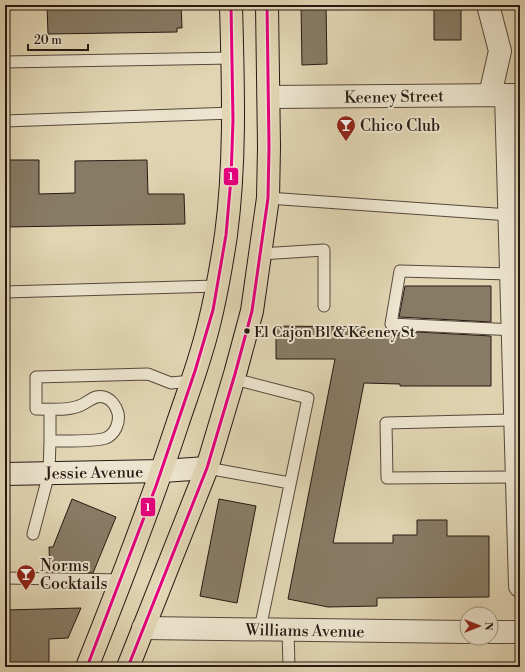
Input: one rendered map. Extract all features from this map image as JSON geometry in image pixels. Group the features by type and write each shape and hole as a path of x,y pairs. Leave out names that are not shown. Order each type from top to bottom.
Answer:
{"main road":[{"path":"87,667 122,580 162,471 202,352 217,286 226,233 232,174 233,114 231,5"},
{"path":"128,667 207,468 234,379 252,311 268,198 269,96 266,5"}],"street":[{"path":"488,5 500,51 505,95 510,215 520,586"},
{"name":"Keeney Street","path":"269,96 505,95"},
{"name":"Jessie Avenue","path":"5,474 162,471 207,468"},
{"name":"Williams Avenue","path":"143,628 459,632"},
{"path":"499,632 520,632"}],"lane":[{"path":"5,62 232,58"},
{"path":"5,121 233,114"},
{"path":"268,198 510,215"},
{"path":"260,254 324,250 324,306"},
{"path":"511,274 400,271 391,324 513,330"},
{"path":"5,292 217,286"},
{"path":"50,442 103,439 112,434 116,428 118,414 116,406 103,396 92,398 83,404 71,408 36,409 36,377 148,374 171,383 192,381"},
{"path":"234,379 308,398 260,629"},
{"path":"32,534 49,472 50,409"},
{"path":"515,420 386,423 387,478 517,477"},
{"path":"207,468 290,483"},
{"path":"5,578 122,580"},
{"path":"288,630 289,667"}],"building":[{"path":"47,5 181,5 182,28 177,28 177,32 48,34"},
{"path":"301,5 326,5 327,64 302,65"},
{"path":"434,5 461,5 461,40 434,40"},
{"path":"5,160 39,160 39,194 75,193 75,161 147,160 148,194 184,194 185,224 5,227"},
{"path":"405,286 491,286 491,322 399,317"},
{"path":"276,326 365,327 365,337 399,335 399,331 491,336 491,386 400,386 400,384 364,383 333,543 393,543 393,535 417,535 417,520 447,520 447,536 489,536 489,597 377,598 377,606 328,607 288,599 335,359 276,359"},
{"path":"72,499 116,517 93,573 50,572 49,547 53,547"},
{"path":"219,499 256,506 237,603 200,596"},
{"path":"81,608 68,638 49,639 49,662 39,663 39,666 5,667 5,610"}],"transit line":[{"name":"1","path":"87,667 156,486 195,371 213,310 226,235 231,178 233,120 231,5"},
{"name":"1","path":"128,667 207,468 252,311 268,198 269,147 267,5"}],"place":[{"name":"Chico Club","path":"346,142"},
{"name":"El Cajon Bl & Keeney St","path":"247,331"},
{"name":"Norms Cocktails","path":"26,591"}]}
